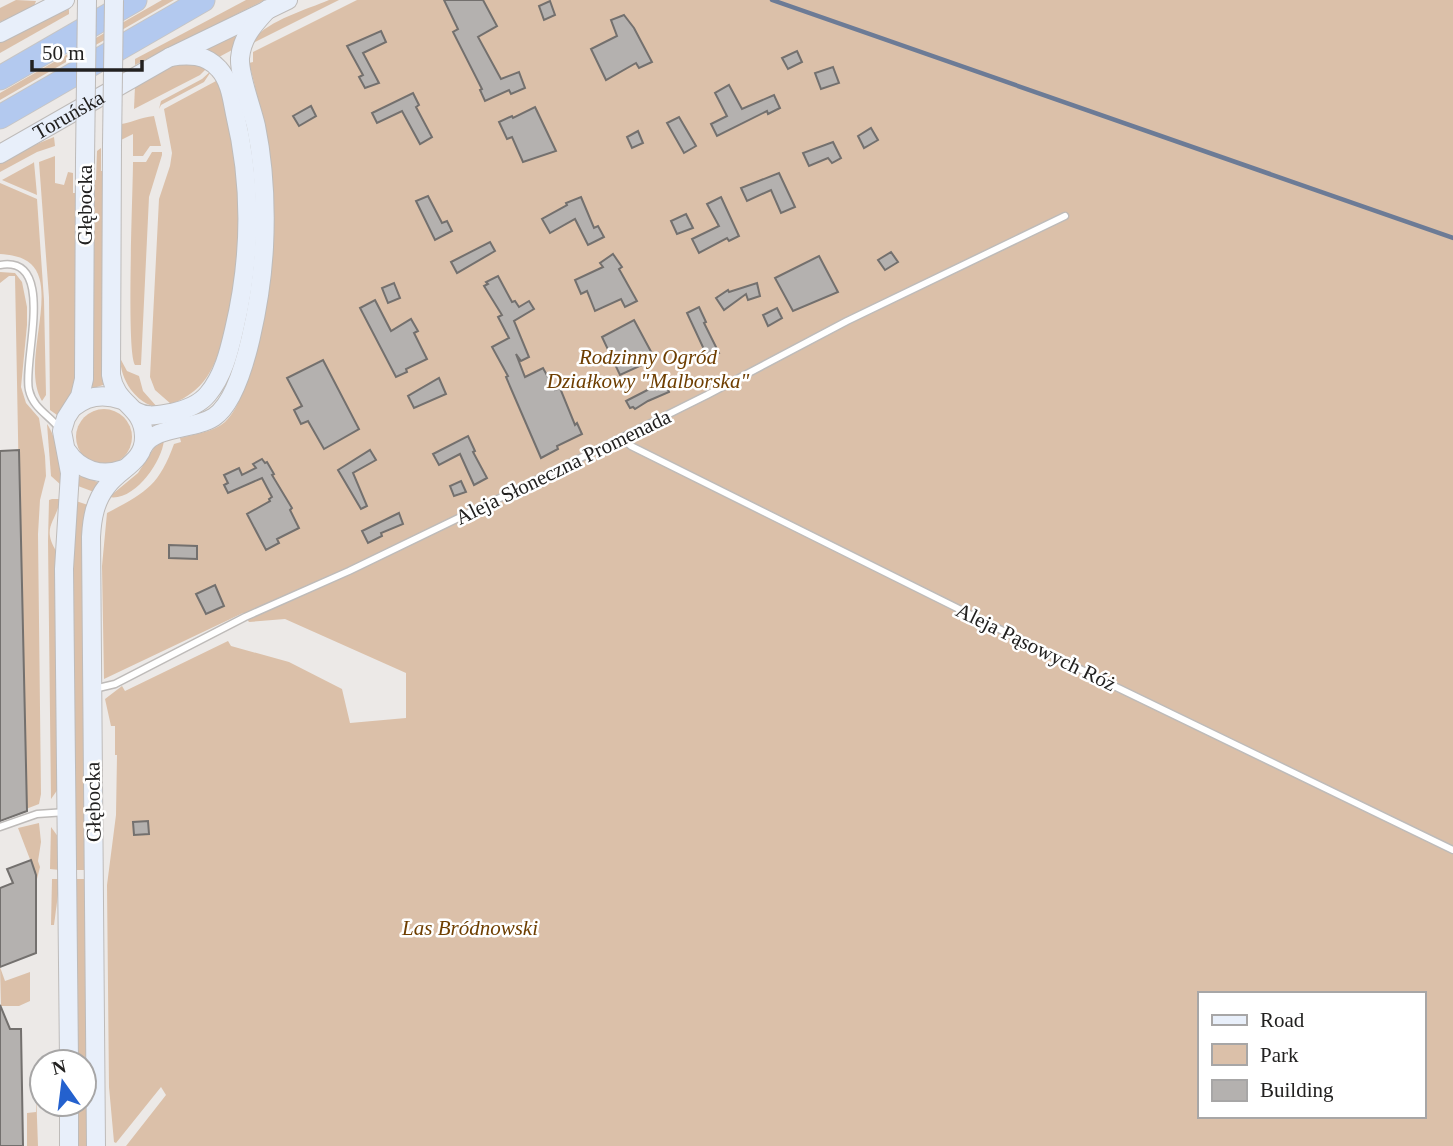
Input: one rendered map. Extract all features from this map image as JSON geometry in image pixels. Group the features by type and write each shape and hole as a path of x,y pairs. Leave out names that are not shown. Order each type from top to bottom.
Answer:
{"highway":[{"path":"0,78 135,0"},
{"name":"Toruńska","path":"0,117 203,0"}],"street":[{"path":"0,33 65,0"},
{"name":"Głębocka","path":"69,1048 64,569 71,473 65,444 64,420 82,391 85,370 87,0"},
{"name":"Głębocka","path":"96,1146 89,570 93,517 98,501 106,487 137,459 143,447 143,429 129,406 114,389 111,364 114,0"},
{"name":"Toruńska","path":"0,154 170,57 288,0"},
{"path":"143,447 155,435 198,424 215,416 232,394 249,342 261,282 264,197 260,152 240,60 244,39 268,9"},
{"path":"74,407 83,400 109,396 148,416 178,411 197,404 210,392 221,373 231,345 240,308 245,266 247,187 242,145 226,81 220,70 196,55 170,57"},
{"path":"65,444 76,462 92,471 105,473 124,469"},
{"path":"69,1118 69,1146"}],"lane":[{"name":"Aleja Słoneczna Promenada","path":"92,689 115,684 245,617 360,565 622,438 837,326 1065,216"},
{"path":"0,265 10,264 21,268 31,283 33,314 29,393 38,408 59,428 65,444"},
{"name":"Aleja Pąsowych Róż","path":"622,438 631,446 1112,685 1453,850"},
{"path":"0,827 32,815 67,812"}],"green space":[{"path":"16,0 36,1 34,6 0,22 0,8"},
{"path":"162,0 174,0 0,100 0,93"},
{"path":"246,0 265,0 135,65 135,59"},
{"path":"329,0 339,0 251,44 274,23"},
{"name":"Rodzinny Ogród Działkowy \"Malborska\"","path":"357,0 1453,0 1453,1146 126,1146 166,1095 161,1087 116,1143 114,1142 109,1087 107,885 116,815 117,755 115,726 111,726 105,699 122,686 125,691 228,641 231,646 289,662 342,689 350,723 406,718 406,673 285,619 249,622 243,613 104,679 102,566 107,513 149,487 163,470 174,444 181,442 180,438 215,428 231,416 242,392 262,320 272,246 272,211 266,139 249,63 253,62 253,52"},
{"path":"69,9 69,14 0,53 0,41"},
{"path":"236,35 232,50 219,57 206,49"},
{"path":"181,62 208,67 200,75 134,109 135,86"},
{"path":"212,70 204,82 161,105 159,109 161,101 202,79"},
{"path":"216,81 226,106 238,198 238,249 232,300 220,348 208,376 194,391 171,404 155,390 150,377 159,199 172,153 164,109"},
{"path":"154,116 161,146 150,146 143,156 133,156 133,134 109,146 115,125"},
{"path":"54,137 55,146 37,152 0,172 0,164 27,148"},
{"path":"101,148 103,385 94,388 91,386 93,180 96,180 97,151"},
{"path":"152,152 162,152 162,155 149,197 141,365 135,365 132,354 130,302 133,162 146,162"},
{"path":"55,156 55,183 64,185 68,172 73,173 73,193 76,193 77,371 71,397 57,415 50,410 49,297 39,162"},
{"path":"33,163 37,195 2,180"},
{"path":"0,183 37,199 44,300 46,395 42,401 36,386 35,368 41,309 39,276 24,259 0,254"},
{"path":"0,272 15,273 22,282 27,325 21,387 26,403 39,418 46,476 40,500 38,534 41,794 39,804 13,814 25,806 15,276 9,276 0,283"},
{"path":"120,358 127,371 139,376 143,391 158,408 136,396 123,375"},
{"path":"104,409 115,411 124,417 130,426 130,448 124,457 115,463 104,465 93,463 84,457 78,448 76,437 78,426 84,417 93,411"},
{"path":"47,424 58,453 61,485 51,476"},
{"path":"164,440 158,459 145,479 128,493 109,497 138,473 154,448"},
{"path":"82,475 97,482 94,492 78,486 79,477"},
{"path":"60,499 50,530 56,551 58,789 51,799 48,541 49,500"},
{"path":"76,501 88,505 84,523 82,589 86,870 75,870 72,564"},
{"path":"39,823 40,867 36,883 36,875 18,828"},
{"path":"51,827 59,838 60,870 50,869"},
{"path":"52,879 60,879 54,925 51,925"},
{"path":"75,879 86,879 87,1048 76,1048"},
{"path":"0,967 5,981 30,972 30,1001 19,1006 1,1006"},
{"path":"27,1113 28,1118 37,1118 38,1146 27,1146"},
{"path":"77,1118 88,1118 88,1146 77,1146"}],"building":[{"path":"444,0 483,0 497,26 478,37 501,79 519,72 525,88 511,94 509,90 485,101 480,90 482,89 453,32 458,29"},
{"path":"550,1 555,15 544,20 539,6"},
{"path":"624,15 652,62 639,68 636,63 606,80 591,49 617,36 611,20"},
{"path":"381,31 386,42 363,53 379,83 365,88 359,77 363,75 347,46"},
{"path":"797,51 802,62 788,69 782,58"},
{"path":"833,67 839,83 821,89 815,73"},
{"path":"729,85 742,109 774,95 780,108 768,114 767,111 717,136 711,124 727,116 715,93"},
{"path":"413,93 419,105 416,107 432,137 420,144 402,111 377,123 372,113"},
{"path":"311,106 316,116 299,126 293,116"},
{"path":"535,107 556,151 523,162 512,137 507,139 499,122"},
{"path":"679,117 696,146 684,153 667,123"},
{"path":"871,128 878,140 864,148 858,136"},
{"path":"638,131 643,143 632,148 627,137"},
{"path":"833,142 841,158 832,163 828,158 809,166 803,153"},
{"path":"779,173 795,207 781,213 771,190 747,201 741,188"},
{"path":"428,196 442,223 447,221 452,231 435,240 416,201"},
{"path":"581,197 594,228 598,226 604,237 588,245 575,219 550,233 542,219 567,205 566,203"},
{"path":"721,197 739,236 729,241 727,238 699,253 692,239 719,226 707,204"},
{"path":"686,214 693,228 677,234 671,221"},
{"path":"490,242 495,251 457,273 451,262"},
{"path":"891,252 898,262 885,270 878,260"},
{"path":"613,254 622,267 619,269 637,301 625,307 621,299 595,311 587,291 581,294 575,280 603,267 600,263"},
{"path":"819,256 838,292 793,311 775,278"},
{"path":"498,276 512,302 515,301 519,307 529,301 534,309 514,321 529,357 521,361 516,354 525,377 543,368 555,390 560,388 575,425 577,423 582,434 557,446 558,449 541,458 506,377 508,376 492,347 509,338 498,317 502,315 484,286"},
{"path":"394,283 400,298 388,303 382,288"},
{"path":"757,283 760,296 748,300 746,294 724,310 716,298 728,290 729,292"},
{"path":"375,300 391,331 411,319 418,331 414,333 427,359 396,377 360,308"},
{"path":"699,307 719,353 708,358 687,313"},
{"path":"777,308 782,318 768,326 763,315"},
{"path":"634,320 655,359 620,375 602,337"},
{"path":"323,360 359,429 324,449 308,421 301,424 294,410 302,406 287,378"},
{"path":"439,378 446,394 414,408 408,396"},
{"path":"665,381 669,392 635,409 630,408 626,401"},
{"path":"468,436 487,478 474,485 460,454 439,465 433,454"},
{"path":"19,450 27,811 0,821 0,451"},
{"path":"370,450 376,460 353,473 367,506 361,509 338,470"},
{"path":"262,459 274,474 272,475 292,508 290,510 299,528 277,539 279,543 266,550 247,514 270,501 272,497 262,478 228,493 224,485 228,483 224,475 239,468 242,475 256,468 253,464"},
{"path":"461,481 466,492 454,496 450,486"},
{"path":"399,513 403,524 381,533 382,536 368,543 362,531"},
{"path":"169,545 197,546 197,559 169,558"},
{"path":"215,585 224,606 206,614 196,594"},
{"path":"148,821 149,834 134,835 133,822"},
{"path":"31,860 36,875 36,953 0,967 0,888 13,883 7,869"},
{"path":"0,1005 10,1029 21,1029 23,1146 0,1146"}],"waterway":[{"path":"772,0 1453,238"}],"park label":[{"name":"Las Bródnowski","path":"470,928"}]}
